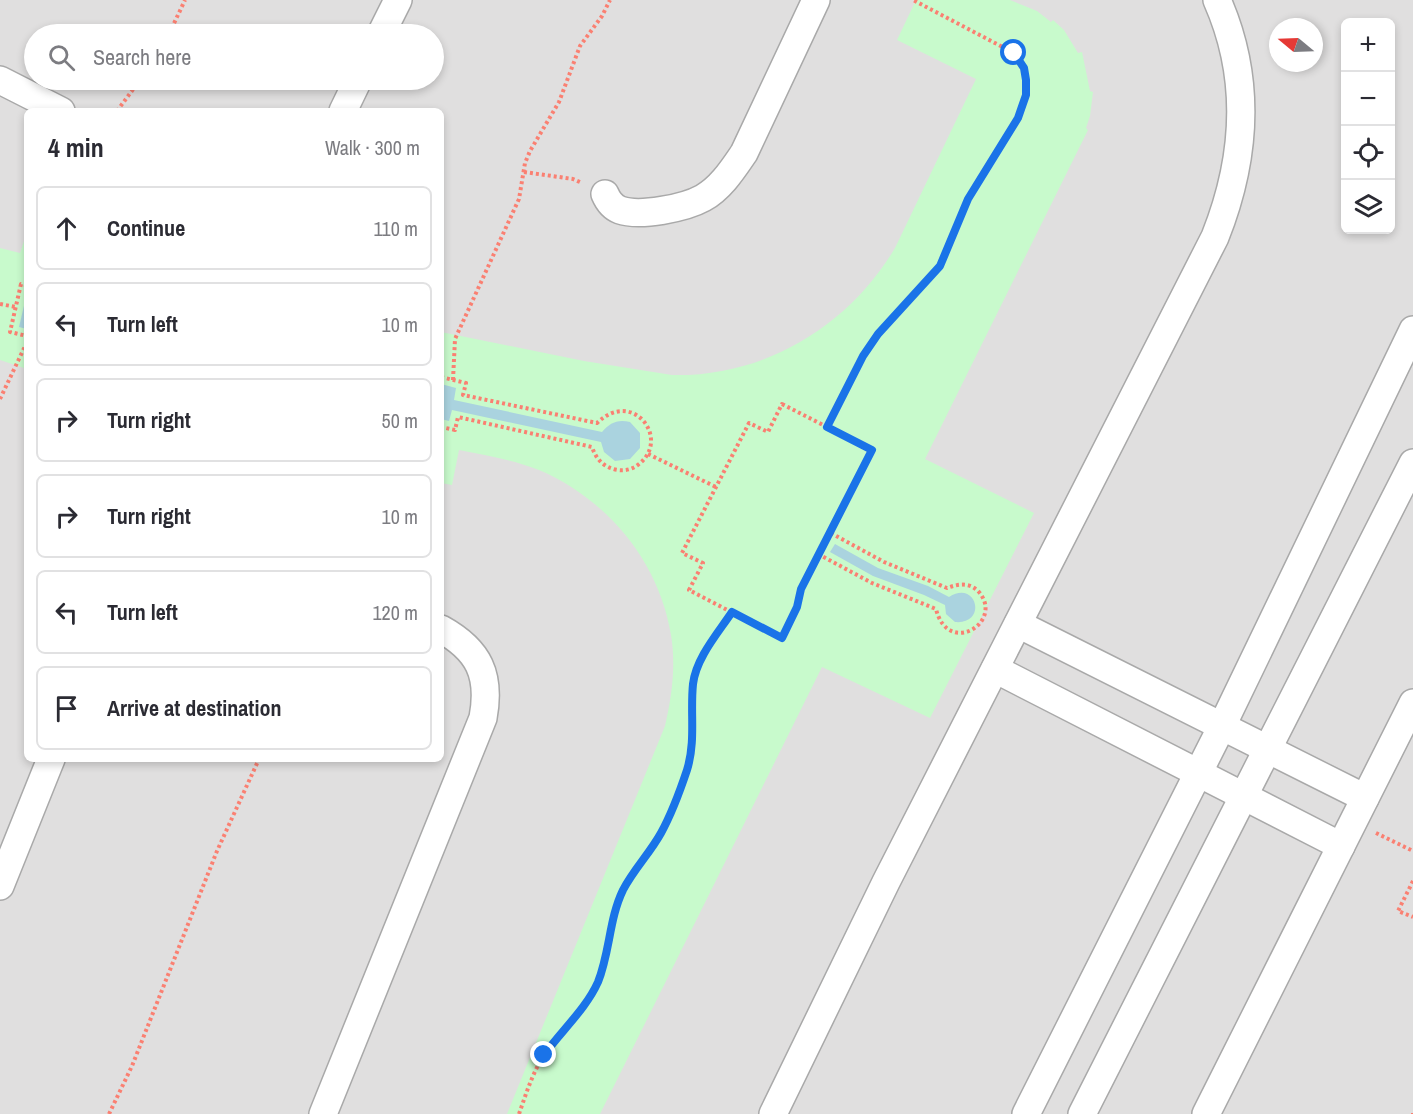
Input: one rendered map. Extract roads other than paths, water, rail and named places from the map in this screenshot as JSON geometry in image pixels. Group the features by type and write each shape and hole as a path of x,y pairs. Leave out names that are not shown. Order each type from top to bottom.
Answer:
{"street":[{"path":"386,24 398,0"},
{"path":"605,194 608,202 621,211 644,212 688,203 704,197 720,184 744,153 816,0"},
{"path":"773,1114 886,882 1210,248 1228,205 1241,138 1241,103 1232,41 1217,0"},
{"path":"0,80 56,108"},
{"path":"344,108 353,90"},
{"path":"1026,1114 1222,726 1413,330"},
{"path":"1082,1114 1413,463"},
{"path":"1018,624 1365,798"},
{"path":"323,1114 483,718 487,696 484,675 474,655 460,639 444,631"},
{"path":"995,669 1244,796 1347,834"},
{"path":"1206,1114 1413,704"},
{"path":"0,885 50,762"}],"water":[{"path":"24,306 24,328 19,327"},
{"path":"444,385 456,388 454,400 602,432 614,422 630,422 640,433 640,448 630,459 615,461 604,452 601,442 452,410 449,421 444,420"},
{"path":"835,544 878,568 928,586 949,597 959,593 966,594 975,604 972,617 965,621 955,622 946,614 945,605 873,576 830,552"}]}
